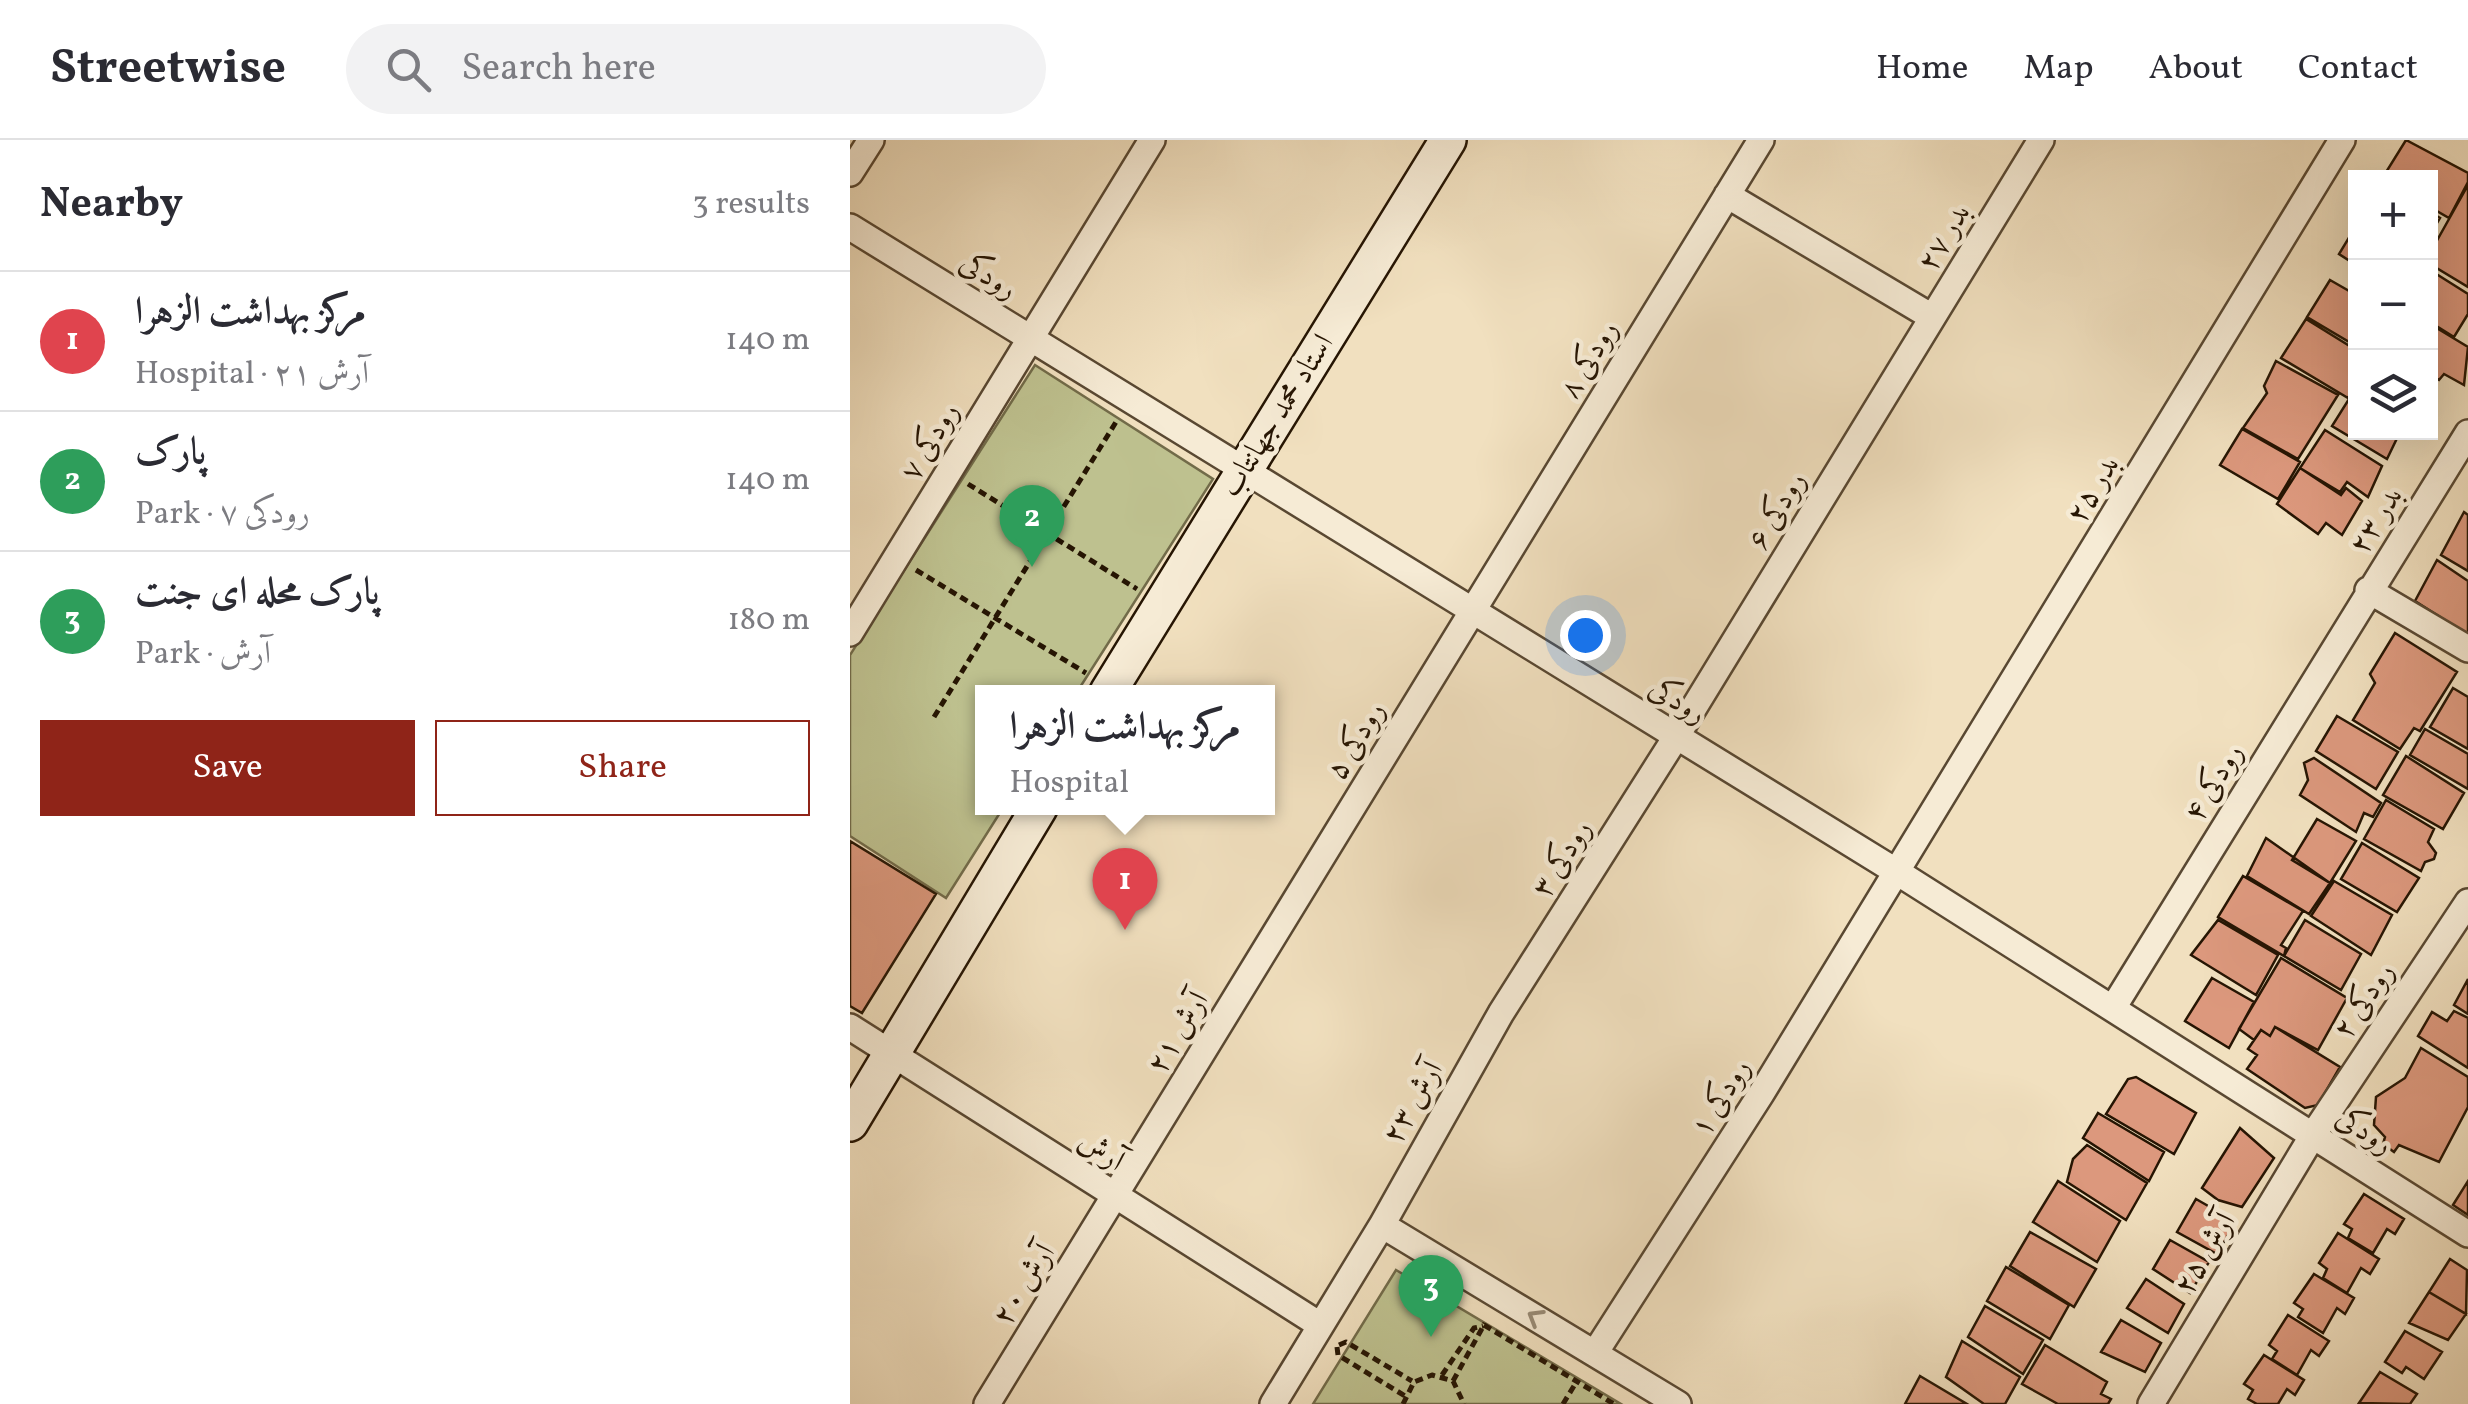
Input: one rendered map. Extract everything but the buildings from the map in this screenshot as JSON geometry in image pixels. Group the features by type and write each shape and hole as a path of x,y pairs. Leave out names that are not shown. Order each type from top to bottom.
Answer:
{"street":[{"path":"850,173 870,140"},
{"name":"رودکی ۷","path":"851,631 1152,140"},
{"name":"استاد محمد جهانتاب","path":"1112,685 1241,470 1448,140"},
{"name":"رودکی ۸","path":"1472,612 1760,140"},
{"name":"بدر ۲۷","path":"1932,317 2040,140"},
{"name":"بدر ۲۵","path":"1896,872 2342,140"},
{"path":"1727,195 1932,317"},
{"name":"رودکی","path":"850,227 1896,872 2468,1234"},
{"name":"رودکی ۶","path":"1676,737 1932,317"},
{"name":"بدر ۲۳","path":"2368,590 2468,434"},
{"path":"2368,590 2468,649"},
{"name":"رودکی ۴","path":"2114,1008 2368,590"},
{"name":"رودکی ۵","path":"1294,901 1472,612"},
{"name":"رودکی ۳","path":"1500,1013 1676,737"},
{"path":"850,1123 1036,815"},
{"name":"رودکی ۱","path":"1594,1353 1896,872"},
{"name":"آرش ۲۱","path":"1115,1198 1294,901"},
{"name":"رودکی ۲","path":"2313,1134 2468,902"},
{"name":"آرش ۲۳","path":"1272,1404 1382,1225 1500,1013"},
{"name":"آرش","path":"850,1027 1320,1325"},
{"name":"آرش ۲۵","path":"2151,1404 2313,1134"},
{"name":"آرش ۲۰","path":"987,1404 1115,1198"},
{"path":"1382,1225 1678,1404"}],"path":[{"path":"934,717 1129,401"},
{"path":"948,472 1161,603"},
{"path":"896,558 1101,685"},
{"path":"1453,1381 1484,1325"},
{"path":"1414,1382 1404,1400 1338,1355 1336,1346 1346,1342 1414,1382 1442,1375 1474,1328 1484,1325 1614,1404"},
{"path":"1563,1404 1594,1353"},
{"path":"1442,1375 1453,1381 1464,1404"}],"green space":[{"path":"1035,365 1213,479 1081,685 975,685 975,815 999,815 946,898 850,836 850,655"},
{"path":"1396,1270 1621,1404 1313,1404"}],"place":[{"name":"پارک","path":"1032,567"},
{"name":"مرکز بهداشت الزهرا","path":"1125,930"},
{"name":"پارک محله ای جنت","path":"1431,1337"}]}
